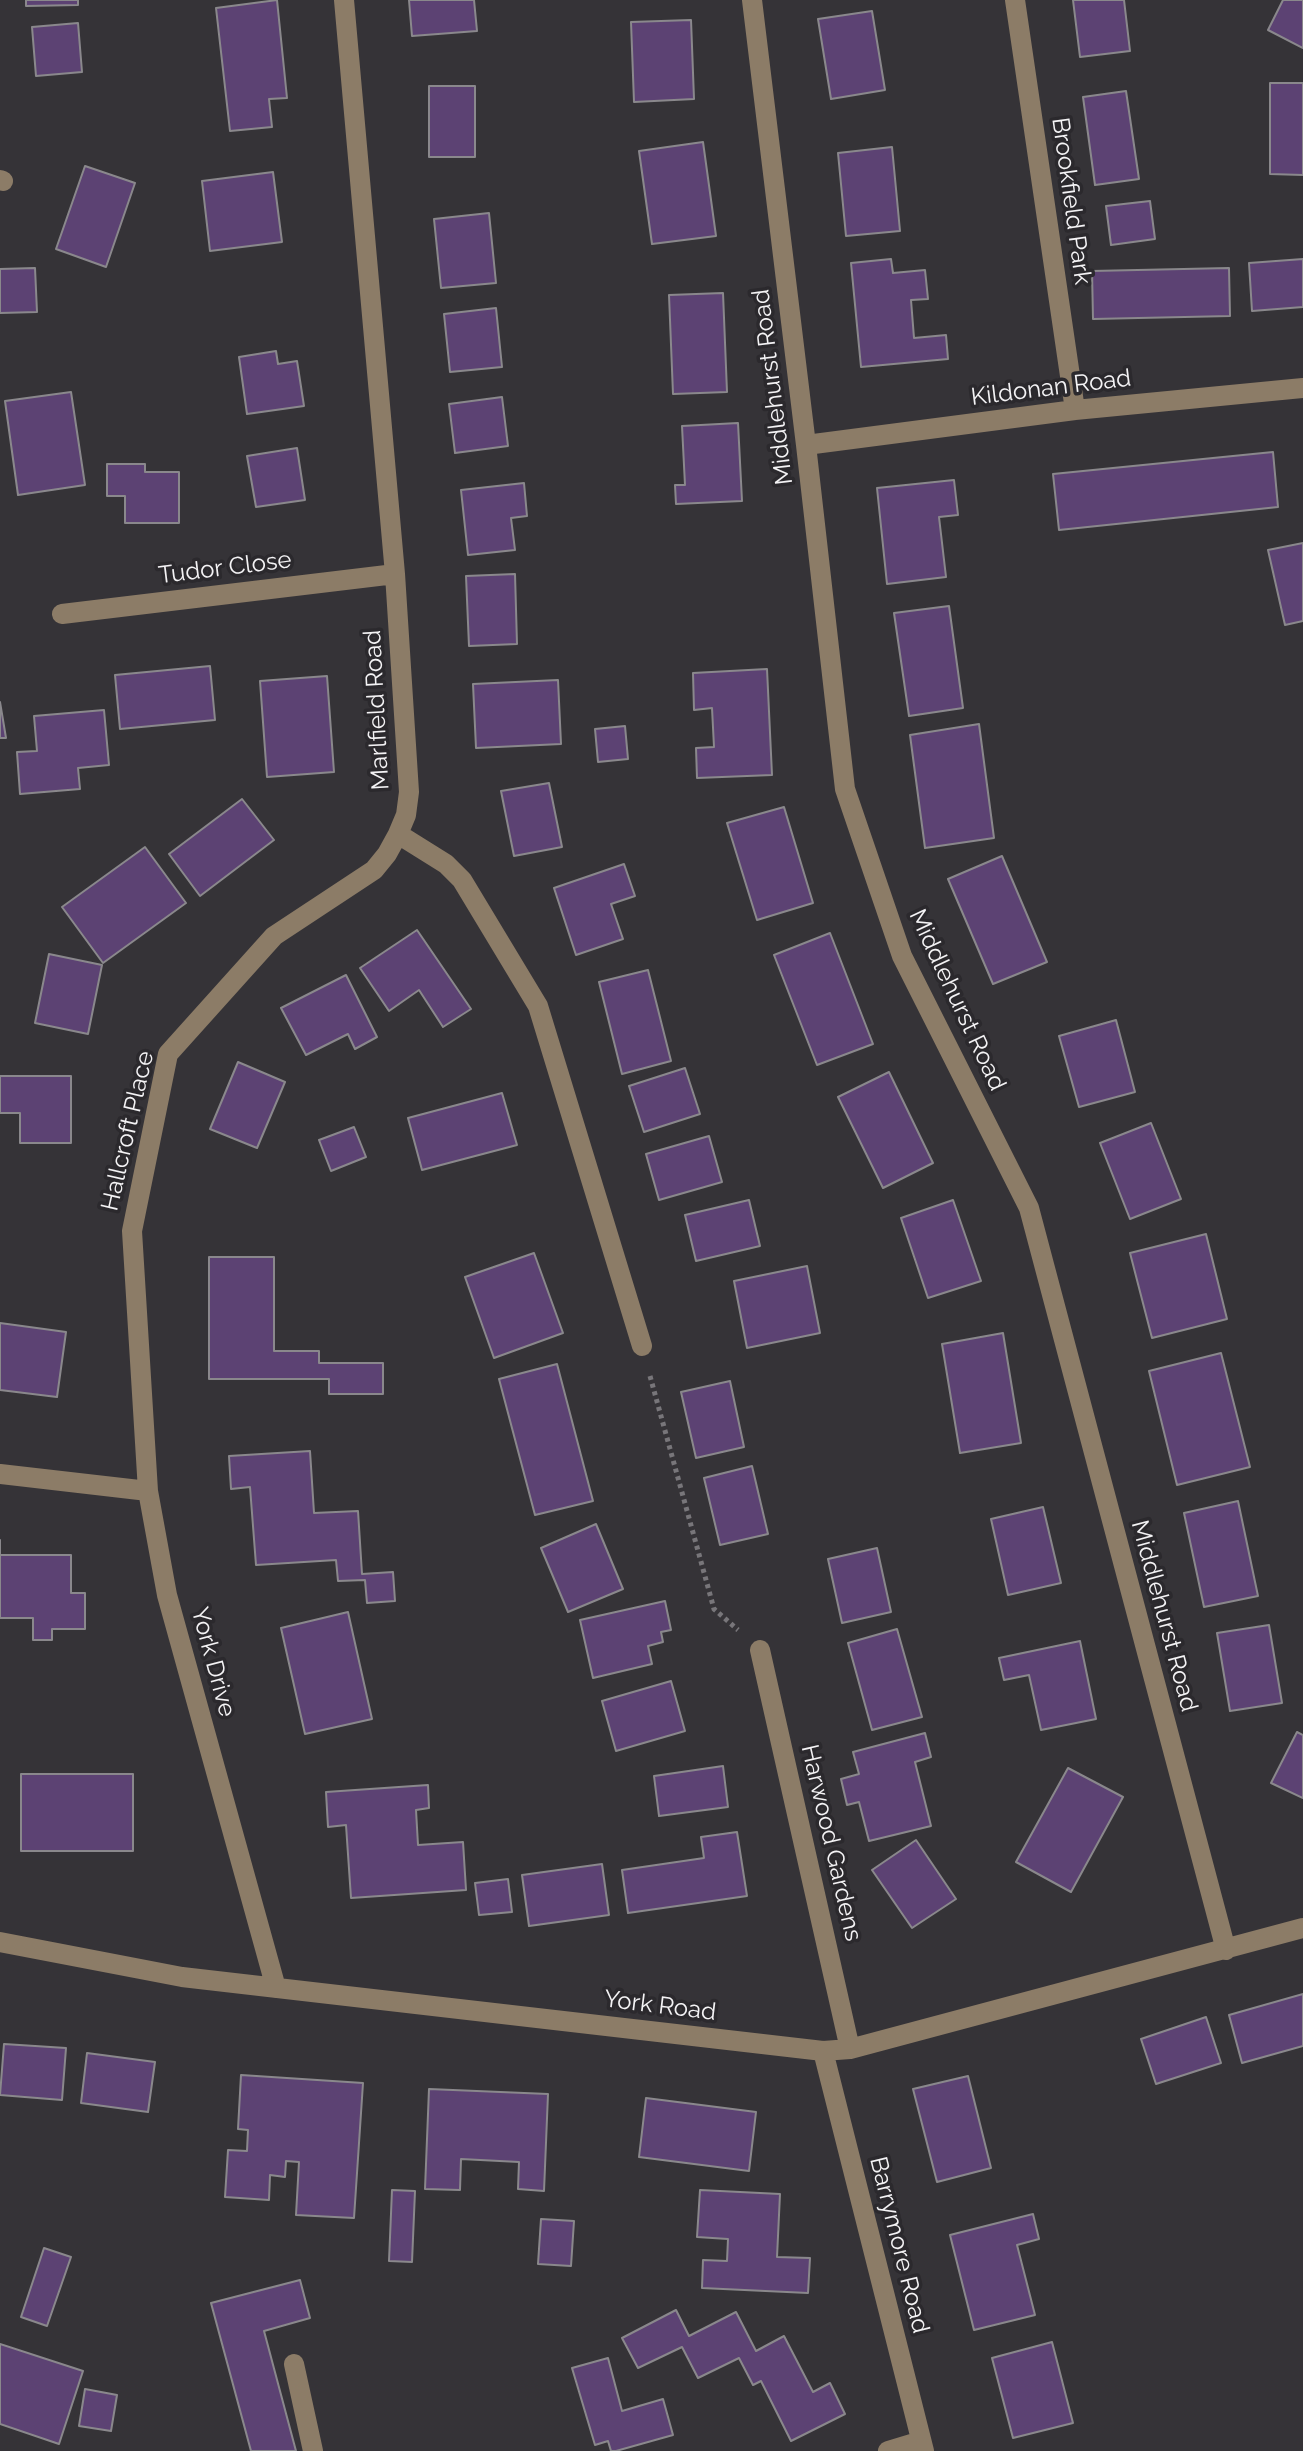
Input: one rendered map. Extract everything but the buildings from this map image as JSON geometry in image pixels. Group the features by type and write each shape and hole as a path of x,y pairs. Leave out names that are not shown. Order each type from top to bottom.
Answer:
{"street":[{"name":"Marlfield Road","path":"344,0 395,574 409,792 406,815 398,834"},
{"name":"Middlehurst Road","path":"752,0 845,789 902,956 1029,1208 1226,1950"},
{"name":"Brookfield Park","path":"1015,0 1075,410"},
{"name":"Kildonan Road","path":"806,445 1075,410 1303,388"},
{"name":"Tudor Close","path":"62,614 395,574"},
{"path":"398,834 446,864 462,880 538,1006 642,1346"},
{"name":"Hallcroft Place","path":"148,1491 132,1231 168,1054 274,936 374,870 398,834"},
{"path":"0,1474 148,1491"},
{"name":"York Drive","path":"148,1491 167,1595 276,1988"},
{"name":"Harwood Gardens","path":"760,1650 850,2049"},
{"name":"York Road","path":"0,1942 182,1977 823,2051 850,2049 1303,1928"},
{"name":"Barrymore Road","path":"823,2051 923,2446"},
{"path":"294,2364 313,2451"},
{"path":"888,2451 923,2446"}],"path":[{"path":"642,1346 714,1609 760,1650"}]}
